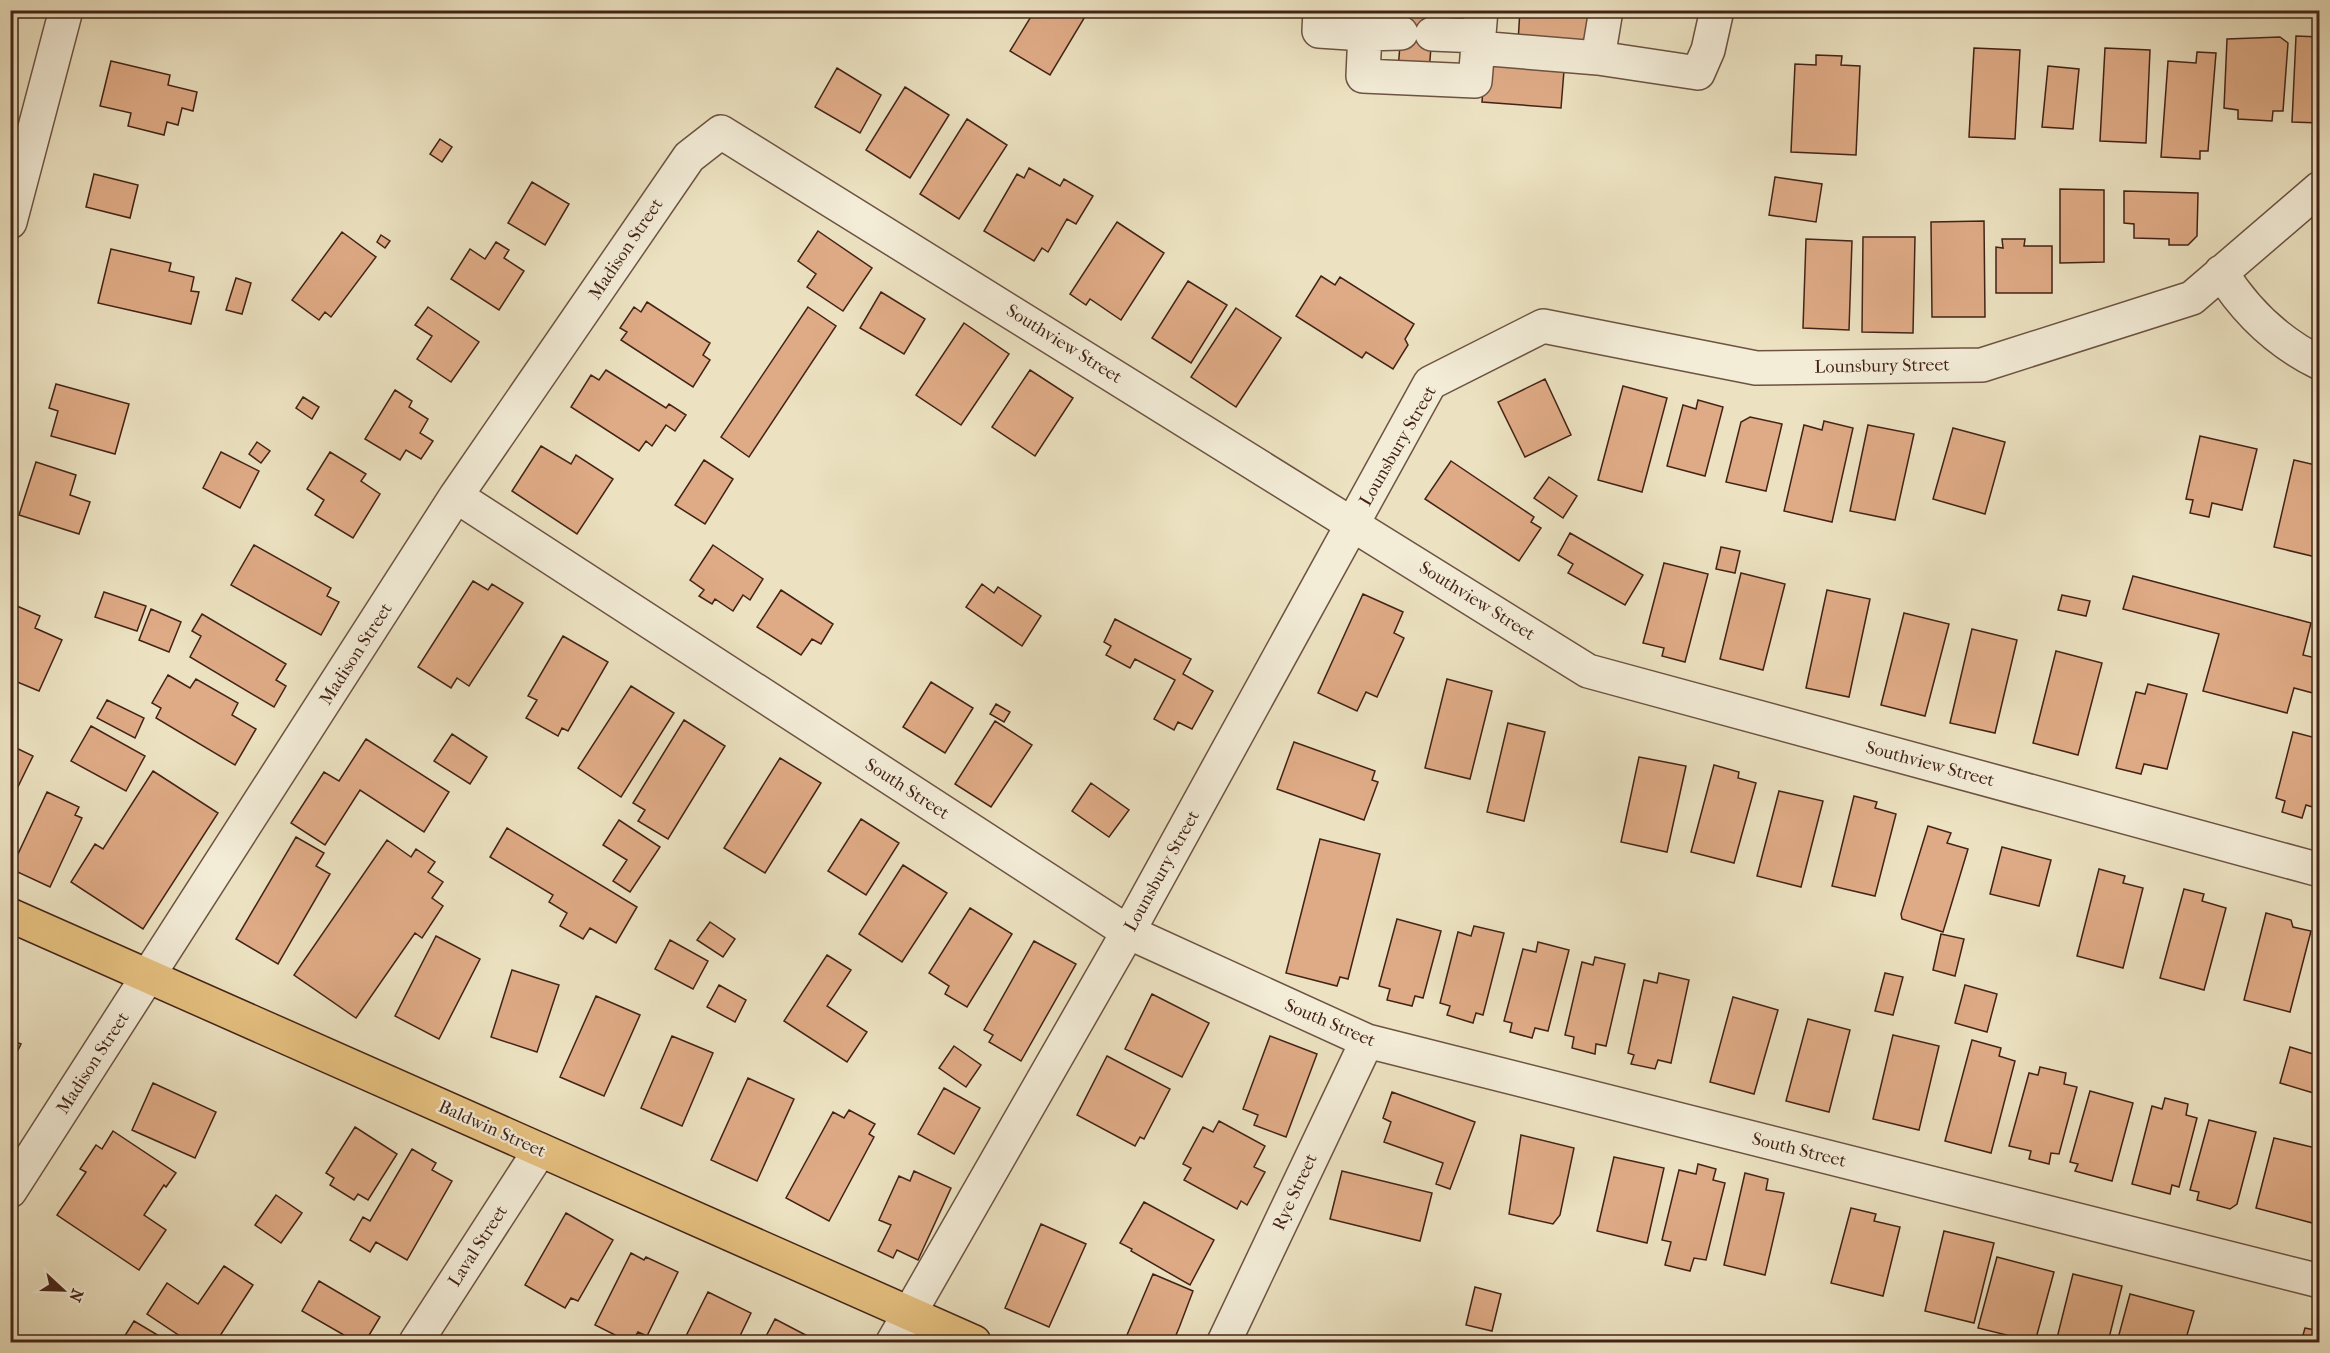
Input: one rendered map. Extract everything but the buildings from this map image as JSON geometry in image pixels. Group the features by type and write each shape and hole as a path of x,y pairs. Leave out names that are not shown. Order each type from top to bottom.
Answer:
{"main road":[{"name":"Baldwin Street","path":"10,915 974,1342"}],"street":[{"path":"10,222 66,10"},
{"path":"1320,10 1319,31 1365,22 1417,34 1479,32 1598,58 1698,72 1708,50 1717,10"},
{"path":"1598,58 1606,10"},
{"path":"1365,22 1363,76 1475,81 1479,32"},
{"name":"Madison Street","path":"10,1191 456,496 689,157 722,132"},
{"name":"Southview Street","path":"722,132 1588,671 2319,870"},
{"name":"Lounsbury Street","path":"893,1342 911,1315 1128,932 1430,383 1543,326 1756,368 1982,365 2192,298 2319,188"},
{"path":"2221,272 2235,294 2260,322 2290,347 2319,363"},
{"name":"South Street","path":"456,496 1128,932 1367,1041 2319,1281"},
{"name":"Rye Street","path":"1224,1342 1367,1041"},
{"name":"Laval Street","path":"416,1342 540,1150"}]}
